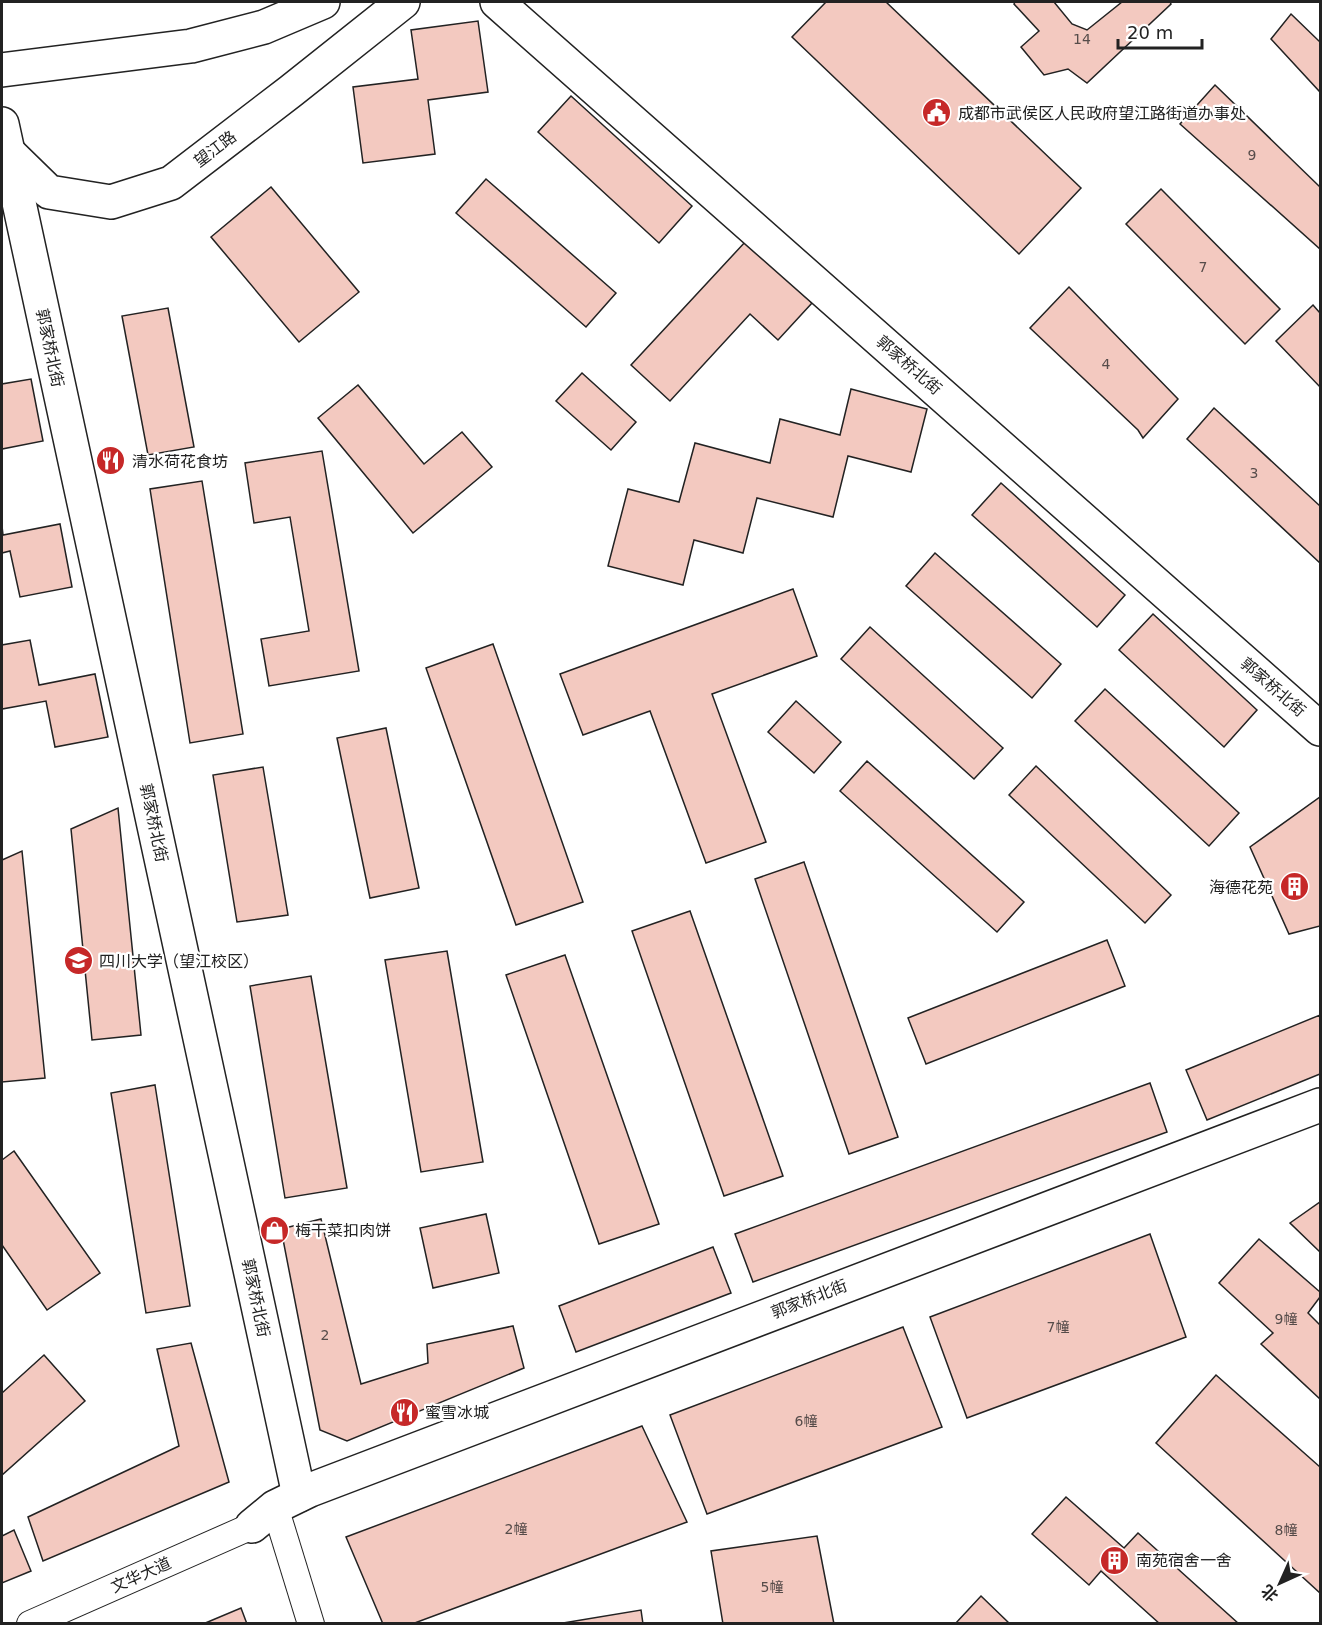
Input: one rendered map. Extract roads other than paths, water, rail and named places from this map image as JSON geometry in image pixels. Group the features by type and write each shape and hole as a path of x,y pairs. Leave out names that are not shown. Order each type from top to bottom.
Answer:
{"street":[{"path":"2,70 191,46 264,27 323,2"},
{"name":"望江路","path":"4,138 49,192 111,202 171,183 291,92 403,2"},
{"name":"郭家桥北街","path":"497,2 1320,729"},
{"name":"郭家桥北街","path":"4,138 275,1509 1320,1106"},
{"path":"275,1509 311,1623"},
{"name":"文华大道","path":"30,1623 275,1509"}],"place":[{"name":"成都市武侯区人民政府望江路街道办事处","path":"937,113"},
{"name":"清水荷花食坊","path":"111,461"},
{"name":"海德花苑","path":"1294,887"},
{"name":"四川大学（望江校区）","path":"78,961"},
{"name":"梅干菜扣肉饼","path":"274,1230"},
{"name":"蜜雪冰城","path":"404,1412"},
{"name":"南苑宿舍一舍","path":"1115,1560"}]}
